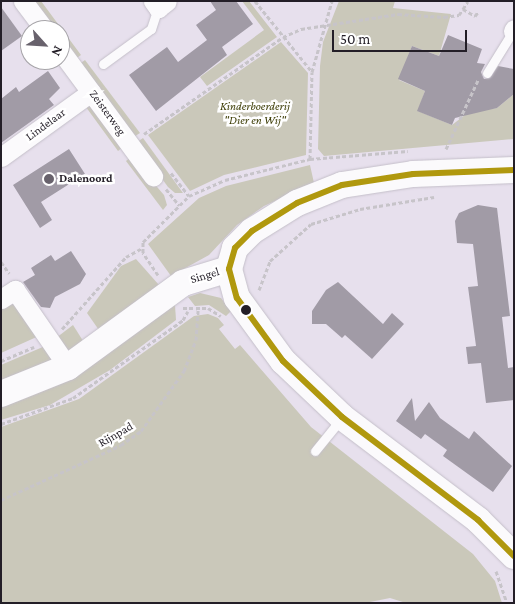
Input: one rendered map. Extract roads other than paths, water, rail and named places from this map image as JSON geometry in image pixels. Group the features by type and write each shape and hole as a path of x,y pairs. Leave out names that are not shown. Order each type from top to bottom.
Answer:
{"street":[{"path":"23,1 37,20"},
{"name":"Zeisterweg","path":"70,64 153,176"},
{"name":"Lindelaar","path":"3,156 91,92"},
{"name":"Singel","path":"1,394 68,367 183,283 229,269 234,248 252,231 297,203 342,185 413,174 514,170"},
{"path":"229,269 234,313 342,417 478,520 514,556"},
{"path":"1,299 15,290 68,367"}],"lane":[{"path":"103,64 151,29 158,4"},
{"path":"486,73 513,30"},
{"path":"315,451 342,417"}],"place":[{"name":"Dalenoord","path":"49,179"}],"park label":[{"name":"Kinderboerderij \"Dier en Wij\"","path":"255,114"}]}
